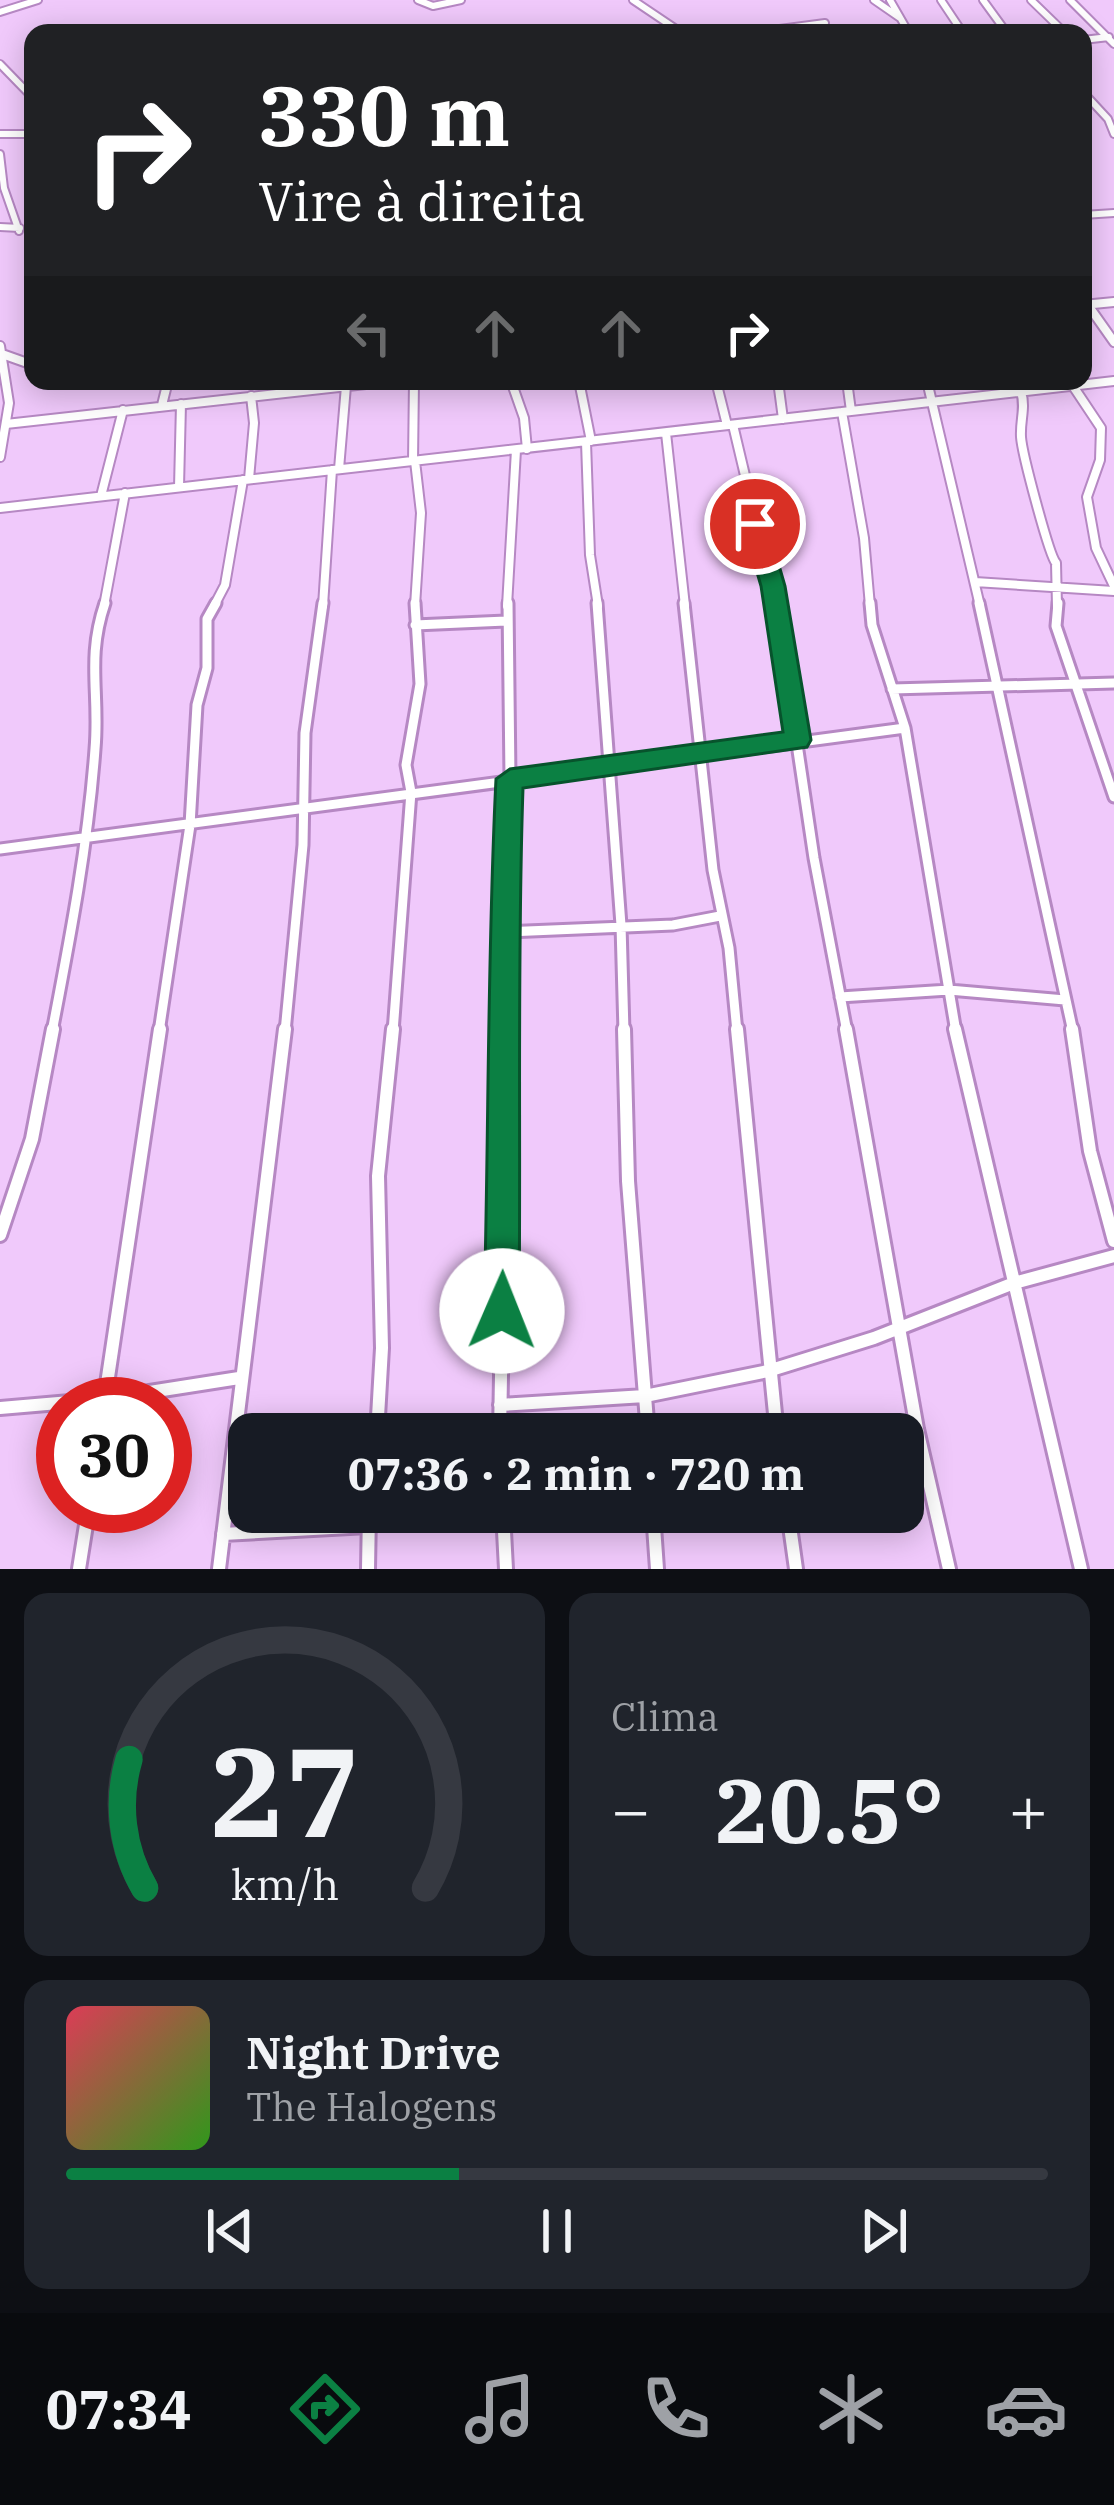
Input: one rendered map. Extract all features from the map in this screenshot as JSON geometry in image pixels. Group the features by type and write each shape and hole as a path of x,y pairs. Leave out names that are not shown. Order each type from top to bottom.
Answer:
{"street":[{"path":"0,12 38,0"},
{"path":"418,0 433,6 461,0"},
{"path":"633,0 669,24"},
{"path":"874,0 900,18"},
{"path":"890,0 904,24"},
{"path":"1031,0 1055,24"},
{"path":"1070,0 1112,39"},
{"path":"818,24 825,23"},
{"path":"0,64 24,89"},
{"path":"1092,102 1114,134"},
{"path":"0,154 4,188 20,229 0,226"},
{"path":"1111,213 1114,223"},
{"path":"1092,313 1114,342"},
{"path":"0,457 6,424 1,350"},
{"path":"162,405 166,390"},
{"path":"108,1377 190,825 197,705 207,668 207,619 225,585 246,479 254,423 249,390"},
{"path":"6,424 283,390"},
{"path":"219,1569 291,982 305,805 305,733 322,620 346,390"},
{"path":"377,1413 382,1348 378,1176 411,792 404,775 404,755 421,687 415,625 423,540 414,461 414,390"},
{"path":"500,1413 510,779 506,621 524,418 515,390"},
{"path":"580,390 589,442 590,555 602,635 621,926 628,1181 646,1413"},
{"path":"719,390 773,586 917,1429 949,1569"},
{"path":"779,390 783,419"},
{"path":"847,390 872,625 904,728 961,1065 1081,1569"},
{"path":"930,390 1066,1000 1090,1151 1114,1241"},
{"path":"0,508 1034,390"},
{"path":"975,582 1114,588 1096,548 1087,497 1100,460 1101,428 1072,390"},
{"path":"1022,392 1026,410 1020,429 1023,460 1045,518 1047,553 1056,563 1056,626 1114,797"},
{"path":"178,487 181,404"},
{"path":"101,496 123,410"},
{"path":"666,433 676,563 733,986 774,1413"},
{"path":"0,1235 32,1139 87,838 96,743 93,639 112,584 124,493"},
{"path":"415,625 506,621"},
{"path":"892,688 1114,683"},
{"path":"0,849 904,728"},
{"path":"505,932 673,925 720,916"},
{"path":"840,997 949,990 1066,1000"},
{"path":"500,1405 645,1396 768,1371 1014,1283 1114,1256"},
{"path":"192,1386 239,1378"},
{"path":"0,1408 36,1406"},
{"path":"80,1569 85,1533"},
{"path":"223,1534 233,1533"},
{"path":"368,1533 368,1569"},
{"path":"504,1533 506,1569"},
{"path":"654,1533 657,1569"},
{"path":"791,1533 796,1569"}],"route":[{"path":"502,1311 507,1031 502,949 510,779 797,740 773,586 755,524"}]}
